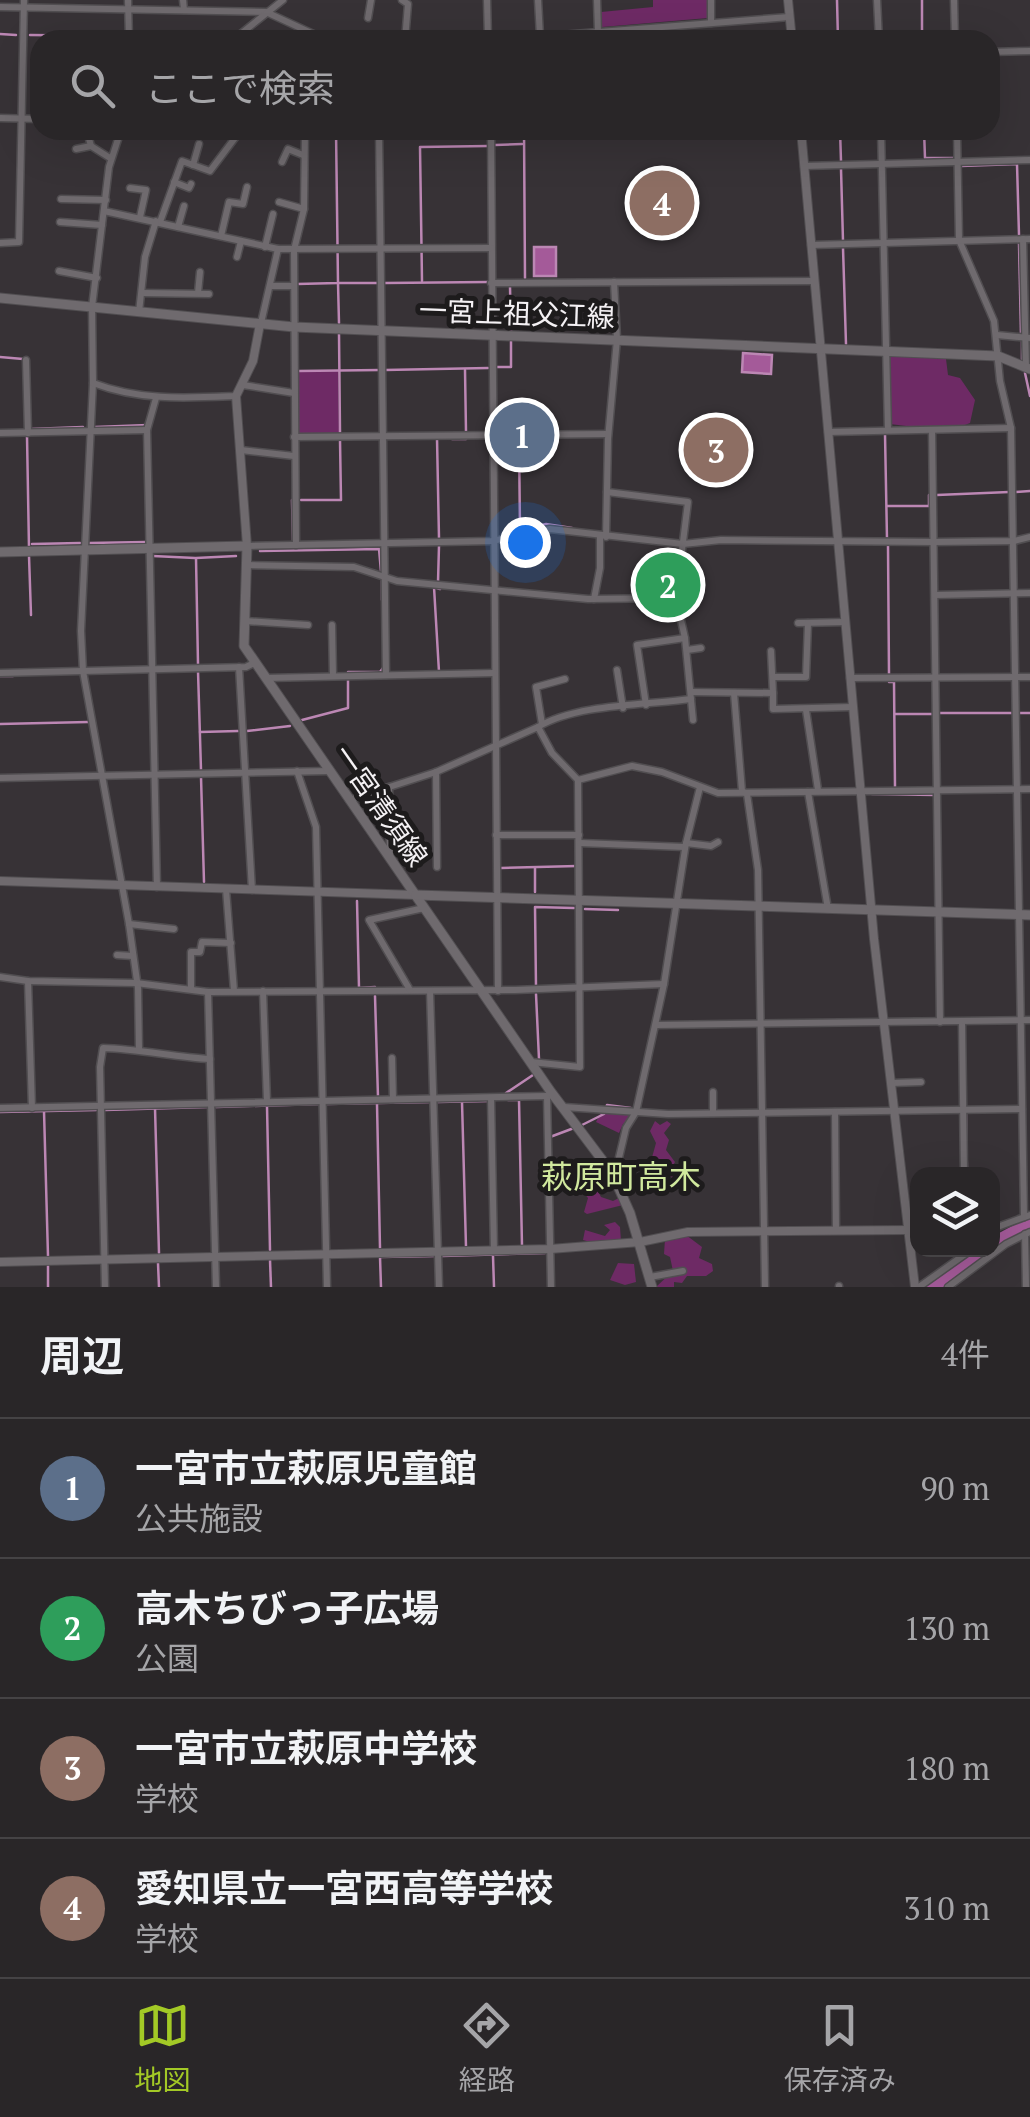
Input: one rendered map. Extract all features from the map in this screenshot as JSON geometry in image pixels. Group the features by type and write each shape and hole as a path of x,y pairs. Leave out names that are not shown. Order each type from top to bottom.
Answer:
{"main road":[{"name":"一宮上祖父江線","path":"0,298 294,327 998,356 1028,368"},
{"path":"0,552 247,546"},
{"name":"一宮清須線","path":"247,546 244,646 532,1062 549,1094 612,1172 651,1282"},
{"path":"416,895 1025,915"}],"street":[{"path":"128,0 129,30"},
{"path":"183,0 184,10"},
{"path":"230,10 231,0"},
{"path":"264,0 266,12"},
{"path":"245,30 283,0"},
{"path":"368,18 371,0"},
{"path":"402,0 408,4 406,30"},
{"path":"487,0 488,30"},
{"path":"538,0 540,30"},
{"path":"597,0 598,30"},
{"path":"711,0 711,23"},
{"path":"788,0 791,30"},
{"path":"878,0 879,30"},
{"path":"954,0 955,30"},
{"path":"0,243 19,242 24,4"},
{"path":"0,6 266,12 298,30"},
{"path":"623,30 790,17"},
{"path":"1000,52 1030,52"},
{"path":"0,118 30,119"},
{"path":"90,140 91,146"},
{"path":"117,140 111,158 92,307 93,383 81,632 83,671 129,924 139,1049"},
{"path":"139,312 145,258 182,161 210,171 234,140"},
{"path":"296,545 294,250 304,209 304,140"},
{"path":"379,140 386,675"},
{"path":"490,140 498,990"},
{"path":"801,140 871,911 910,1209"},
{"path":"881,140 888,430"},
{"path":"957,140 959,240 997,335 1010,428 1017,789 1025,915 1020,1020 1027,1216 1000,1229"},
{"path":"193,165 199,144"},
{"path":"76,149 91,146 111,158"},
{"path":"282,162 288,149 303,155"},
{"path":"804,166 1030,160"},
{"path":"174,182 189,188 190,184"},
{"path":"130,188 146,190 140,217"},
{"path":"221,236 229,202 243,204 248,188"},
{"path":"61,199 106,200"},
{"path":"280,202 304,209"},
{"path":"178,227 184,206"},
{"path":"104,212 278,249 491,248"},
{"path":"265,247 273,214"},
{"path":"60,222 102,225"},
{"path":"811,245 1026,239 1028,368"},
{"path":"237,257 241,241"},
{"path":"278,249 253,361 236,396 247,546 492,542 550,528 683,544 721,540 838,543 1030,537"},
{"path":"59,271 97,278"},
{"path":"198,293 200,272"},
{"path":"594,599 603,536 618,340 614,282"},
{"path":"492,283 814,282"},
{"path":"272,286 294,286"},
{"path":"142,293 209,294"},
{"path":"997,335 1027,337"},
{"path":"26,360 28,432"},
{"path":"93,383 156,398 236,396"},
{"path":"243,385 294,392"},
{"path":"156,398 148,430 157,887"},
{"path":"828,432 1010,428"},
{"path":"0,433 148,430"},
{"path":"932,430 940,1022"},
{"path":"294,437 608,434"},
{"path":"240,450 294,456"},
{"path":"607,492 688,502 676,598 686,638 692,720"},
{"path":"246,565 354,567 384,578 594,599 676,598"},
{"path":"935,595 1030,593"},
{"path":"242,622 308,624"},
{"path":"798,623 845,622"},
{"path":"773,678 806,678 808,623"},
{"path":"332,626 333,676"},
{"path":"646,705 637,645 686,638"},
{"path":"687,650 701,648"},
{"path":"771,651 774,709 852,707"},
{"path":"0,672 238,668 254,663"},
{"path":"238,668 252,890"},
{"path":"616,670 623,708"},
{"path":"264,678 494,673"},
{"path":"850,678 1030,677"},
{"path":"532,1062 580,1067 578,780 552,754 540,725 536,687 565,679"},
{"path":"734,693 742,791 747,794 758,870 765,1287"},
{"path":"349,800 436,772 540,725 586,712 691,695 773,693"},
{"path":"806,710 818,790"},
{"path":"578,780 632,766 662,772 718,793 1030,789"},
{"path":"297,771 316,827 327,1287"},
{"path":"0,778 330,771"},
{"path":"436,772 437,867"},
{"path":"389,786 390,857"},
{"path":"612,1172 626,1128 636,1112 656,1025 686,845 700,787"},
{"path":"808,792 828,909"},
{"path":"496,835 711,846 718,842"},
{"path":"0,881 416,895"},
{"path":"226,889 234,991"},
{"path":"410,991 369,920 424,908"},
{"path":"129,924 174,928"},
{"path":"191,989 190,952 200,952 202,942 232,943"},
{"path":"117,956 133,956"},
{"path":"0,977 28,982 136,982 208,992 480,991 664,984"},
{"path":"28,982 32,1108"},
{"path":"264,991 268,1102"},
{"path":"430,991 439,1287"},
{"path":"208,992 216,1287"},
{"path":"656,1025 1030,1020"},
{"path":"962,1022 964,1167"},
{"path":"105,1287 103,1048 210,1058"},
{"path":"392,1058 393,1099"},
{"path":"892,1083 921,1082"},
{"path":"713,1092 713,1114"},
{"path":"0,1108 549,1094 551,1287"},
{"path":"491,1098 494,1251"},
{"path":"563,1107 713,1114 1022,1109"},
{"path":"835,1112 836,1230"},
{"path":"0,1262 494,1251 640,1242 688,1232 910,1230"},
{"path":"948,1287 1027,1233"},
{"path":"1026,1287 1027,1233"},
{"path":"915,1257 917,1287"},
{"path":"917,1287 961,1257"},
{"path":"651,1282 683,1271"}],"shaded area":[{"path":"653,0 708,0 708,18 602,27 601,12 653,7"},
{"path":"534,247 556,247 556,276 534,276"},
{"path":"743,353 772,355 771,374 742,372"},
{"path":"885,355 946,359 948,375 960,378 975,400 970,423 955,432 890,424"},
{"path":"338,371 339,434 301,435 298,372"},
{"path":"602,1110 626,1112 629,1121 619,1133 596,1122"},
{"path":"655,1121 660,1125 667,1121 671,1124 664,1133 669,1140 666,1150 675,1162 671,1169 675,1173 673,1178 651,1161 656,1143 650,1131"},
{"path":"565,1167 572,1185 602,1178 604,1184 598,1191 601,1197 613,1201 621,1197 623,1205 587,1214 584,1212 588,1198 582,1191 567,1190"},
{"path":"615,1222 620,1227 621,1241 583,1240 585,1230 605,1236 610,1230 604,1225"},
{"path":"686,1235 702,1247 699,1258 712,1264 713,1271 706,1276 687,1276 682,1283 674,1282 674,1287 656,1287 673,1271 670,1257 664,1254 665,1239"},
{"path":"618,1263 634,1264 636,1282 625,1285 610,1280"}],"waterway":[{"path":"837,0 838,30"},
{"path":"922,0 922,30"},
{"path":"0,34 16,35"},
{"path":"297,284 338,283 336,140"},
{"path":"524,140 525,278"},
{"path":"840,140 841,161"},
{"path":"924,140 925,158 953,158"},
{"path":"495,145 522,144"},
{"path":"422,281 420,147 488,146"},
{"path":"961,166 1017,164 1019,235"},
{"path":"841,169 843,241"},
{"path":"1019,243 1021,334"},
{"path":"843,248 846,344"},
{"path":"385,283 488,282"},
{"path":"339,323 338,283 378,283"},
{"path":"510,287 511,331"},
{"path":"339,334 340,432"},
{"path":"496,367 511,367 511,341"},
{"path":"1022,341 1022,359"},
{"path":"0,357 23,359"},
{"path":"385,370 488,368"},
{"path":"298,371 380,370"},
{"path":"465,370 466,432"},
{"path":"1025,373 1030,396"},
{"path":"95,427 148,425"},
{"path":"31,429 83,427"},
{"path":"885,434 887,539"},
{"path":"27,436 29,548"},
{"path":"439,438 439,538"},
{"path":"452,439 466,439"},
{"path":"301,500 341,500 340,440"},
{"path":"519,440 520,530 546,524 572,528"},
{"path":"1016,492 1030,491"},
{"path":"937,495 1009,492"},
{"path":"887,506 929,506 929,495"},
{"path":"292,500 293,540"},
{"path":"89,543 146,542"},
{"path":"32,544 80,543"},
{"path":"438,582 439,546"},
{"path":"888,546 889,675"},
{"path":"260,551 379,549 381,572"},
{"path":"29,556 31,615"},
{"path":"153,556 195,558"},
{"path":"198,664 196,558 236,556"},
{"path":"382,581 382,600"},
{"path":"439,672 434,587 440,589"},
{"path":"348,672 380,672 383,668"},
{"path":"198,671 201,770"},
{"path":"0,676 13,676"},
{"path":"302,720 348,708 348,679"},
{"path":"889,682 894,682 895,787"},
{"path":"939,713 1013,713"},
{"path":"1020,713 1030,713"},
{"path":"895,714 932,714"},
{"path":"0,724 88,722"},
{"path":"247,731 290,726"},
{"path":"200,732 238,731"},
{"path":"201,777 204,882"},
{"path":"872,794 935,795"},
{"path":"501,868 577,866"},
{"path":"535,868 535,892"},
{"path":"357,901 359,988 375,987"},
{"path":"536,987 535,907 574,908"},
{"path":"585,909 618,910"},
{"path":"536,994 539,1059"},
{"path":"375,996 378,1097"},
{"path":"506,1093 533,1075"},
{"path":"508,1100 519,1100 522,1246"},
{"path":"438,1102 488,1101"},
{"path":"326,1104 430,1102"},
{"path":"462,1102 466,1247"},
{"path":"216,1107 319,1104"},
{"path":"377,1104 380,1248"},
{"path":"582,1125 604,1114 607,1105 631,1108"},
{"path":"267,1106 270,1250"},
{"path":"105,1110 207,1107"},
{"path":"155,1108 159,1253"},
{"path":"0,1112 96,1110"},
{"path":"44,1111 48,1256"},
{"path":"966,1114 967,1167"},
{"path":"550,1137 574,1128"},
{"path":"1000,1241 1030,1224"},
{"path":"442,1256 545,1253"},
{"path":"381,1287 380,1257 434,1256"},
{"path":"493,1256 494,1287"},
{"path":"934,1287 975,1257"},
{"path":"270,1260 271,1287"},
{"path":"158,1263 159,1287"},
{"path":"48,1266 48,1287"}],"place":[{"name":"愛知県立一宮西高等学校","path":"662,203"},
{"name":"一宮市立萩原児童館","path":"522,435"},
{"name":"一宮市立萩原中学校","path":"716,450"},
{"name":"高木ちびっ子広場","path":"668,585"}],"district":[{"name":"萩原町高木","path":"621,1176"}]}
